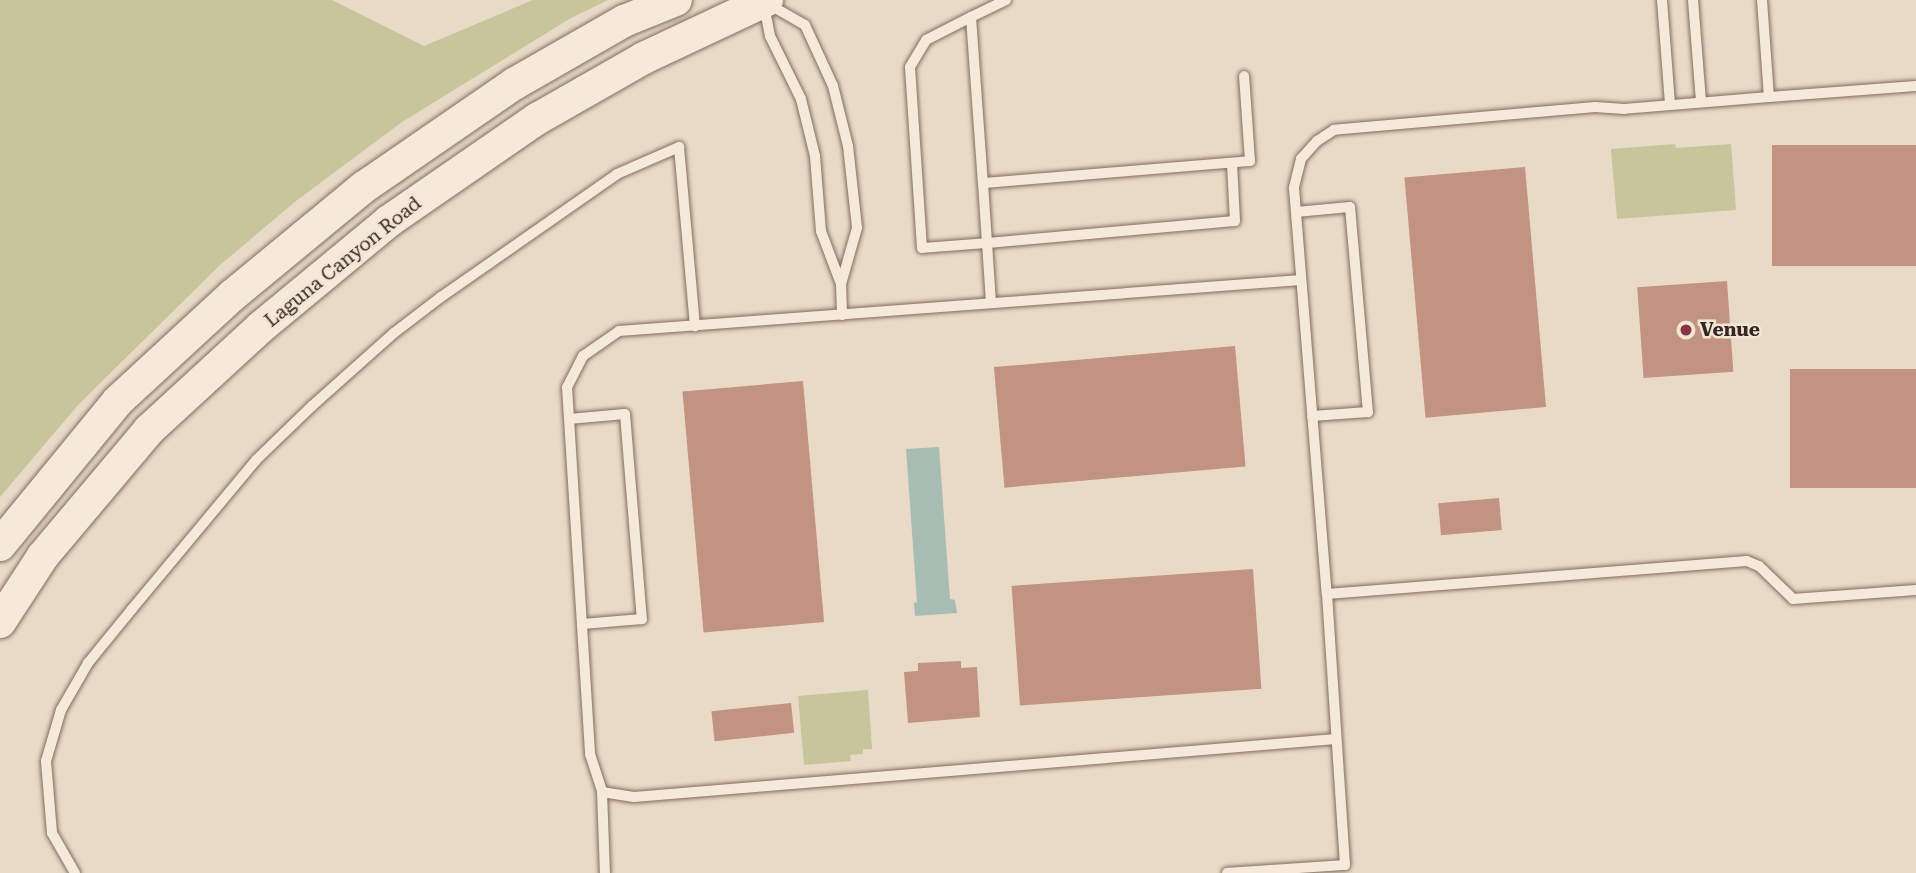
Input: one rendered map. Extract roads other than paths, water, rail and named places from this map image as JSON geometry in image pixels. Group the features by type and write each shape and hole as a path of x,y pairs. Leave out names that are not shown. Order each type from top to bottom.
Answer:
{"main road":[{"path":"0,545 118,401 233,295 363,187 514,84 624,21 676,0"},
{"name":"Laguna Canyon Road","path":"0,622 43,556 149,430 261,327 389,220 537,119 644,58 764,0"}],"lane":[{"path":"764,0 770,36 801,99 815,156 821,231 841,284"},
{"path":"764,0 805,25 833,86 848,146 857,228 841,284 842,315"},
{"path":"1006,0 926,40 909,67 922,248 1235,221 1232,163"},
{"path":"1662,0 1670,104"},
{"path":"1693,0 1701,102"},
{"path":"1762,0 1769,97"},
{"path":"971,17 991,303"},
{"path":"983,183 1250,161 1244,76"},
{"path":"1227,873 1345,865 1294,188 1301,159 1317,141 1334,130 1590,108 1624,109 1916,86"},
{"path":"75,873 52,833 46,761 61,710 88,663 247,469 394,334 617,174 679,147 695,326"},
{"path":"1296,212 1350,207 1368,412 1312,416"},
{"path":"605,873 602,792 590,754 567,387 583,356 619,331 1301,280"},
{"path":"569,419 625,414 642,619 582,624"},
{"path":"1326,594 1747,561 1759,566 1793,599 1916,590"},
{"path":"602,792 634,797 1336,739"}],"place":[{"name":"Venue","path":"1686,330"}]}
